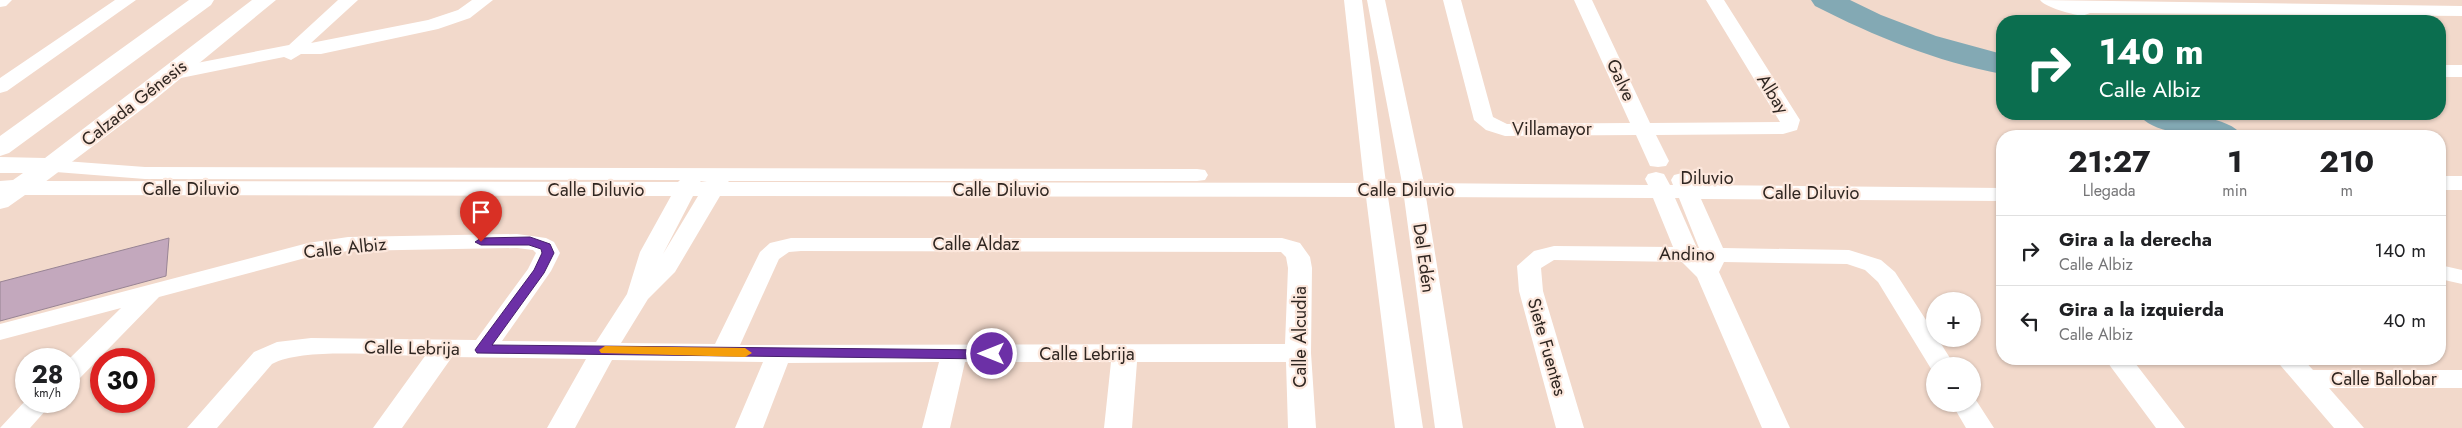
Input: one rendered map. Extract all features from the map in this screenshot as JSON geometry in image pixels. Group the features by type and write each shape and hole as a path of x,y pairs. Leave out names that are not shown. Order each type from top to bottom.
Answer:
{"street":[{"path":"0,87 127,0"},
{"path":"0,148 203,0"},
{"name":"Calzada Génesis","path":"7,193 51,166 144,96 265,0"},
{"path":"171,74 291,55 306,37 349,0"},
{"path":"144,96 291,55 451,19 476,7 484,0"},
{"path":"1353,0 1410,428"},
{"name":"Del Edén","path":"1376,0 1413,182 1449,428"},
{"name":"Villamayor","path":"1452,0 1484,120 1493,126 1505,130 1650,129"},
{"name":"Galve","path":"1583,0 1650,129 1658,177 1688,255"},
{"name":"Albay","path":"1650,129 1783,128 1790,126 1790,120 1715,0"},
{"path":"2049,0 2092,15"},
{"path":"2067,7 2462,11"},
{"path":"2446,71 2462,71"},
{"path":"0,165 51,166 146,173 690,181 648,261 639,284 639,294"},
{"name":"Calle Diluvio","path":"7,193 690,181 1376,183 1658,177 1685,185 1996,194"},
{"name":"Diluvio","path":"1685,185 1996,180"},
{"path":"561,428 604,350 639,294 667,267 718,181"},
{"path":"2446,183 2462,183"},
{"path":"1685,185 1711,264 1776,428"},
{"path":"2446,197 2462,198"},
{"name":"Calle Albiz","path":"0,332 327,246 517,241 538,243 546,247 548,253 540,271 482,350"},
{"name":"Calle Aldaz","path":"724,352 768,258 774,250 792,245 1268,244 1292,248"},
{"name":"Calle Alcudia","path":"1292,248 1298,257 1300,268 1298,353 1302,428"},
{"name":"Andino","path":"1529,266 1542,256 1565,252 1688,255"},
{"path":"1688,255 1711,264"},
{"name":"Andino","path":"1711,264 1849,257 1873,265 1887,277 1936,357"},
{"name":"Siete Fuentes","path":"1529,266 1531,291 1570,428"},
{"path":"2446,273 2462,277"},
{"path":"80,363 151,292"},
{"name":"Calle Lebrija","path":"201,428 262,358 277,351 311,346 779,354 1298,353"},
{"path":"388,428 444,349"},
{"path":"749,428 779,354"},
{"path":"936,428 954,354"},
{"path":"1118,428 1125,354"},
{"path":"2123,365 2171,428"},
{"path":"2293,365 2350,428"},
{"name":"Calle Ballobar","path":"2306,379 2462,378"},
{"path":"1970,412 1980,428"},
{"path":"14,428 29,413"}],"building":[{"path":"169,238 166,276 0,321 0,282"}],"waterway":[{"path":"1826,0 1870,22 1925,43 1996,62"},
{"path":"2175,120 2206,130"}],"slow traffic":[{"path":"605,350 745,353"}],"route":[{"path":"481,242 530,241 546,247 548,253 540,271 482,350 604,350 779,354 992,354"}]}
